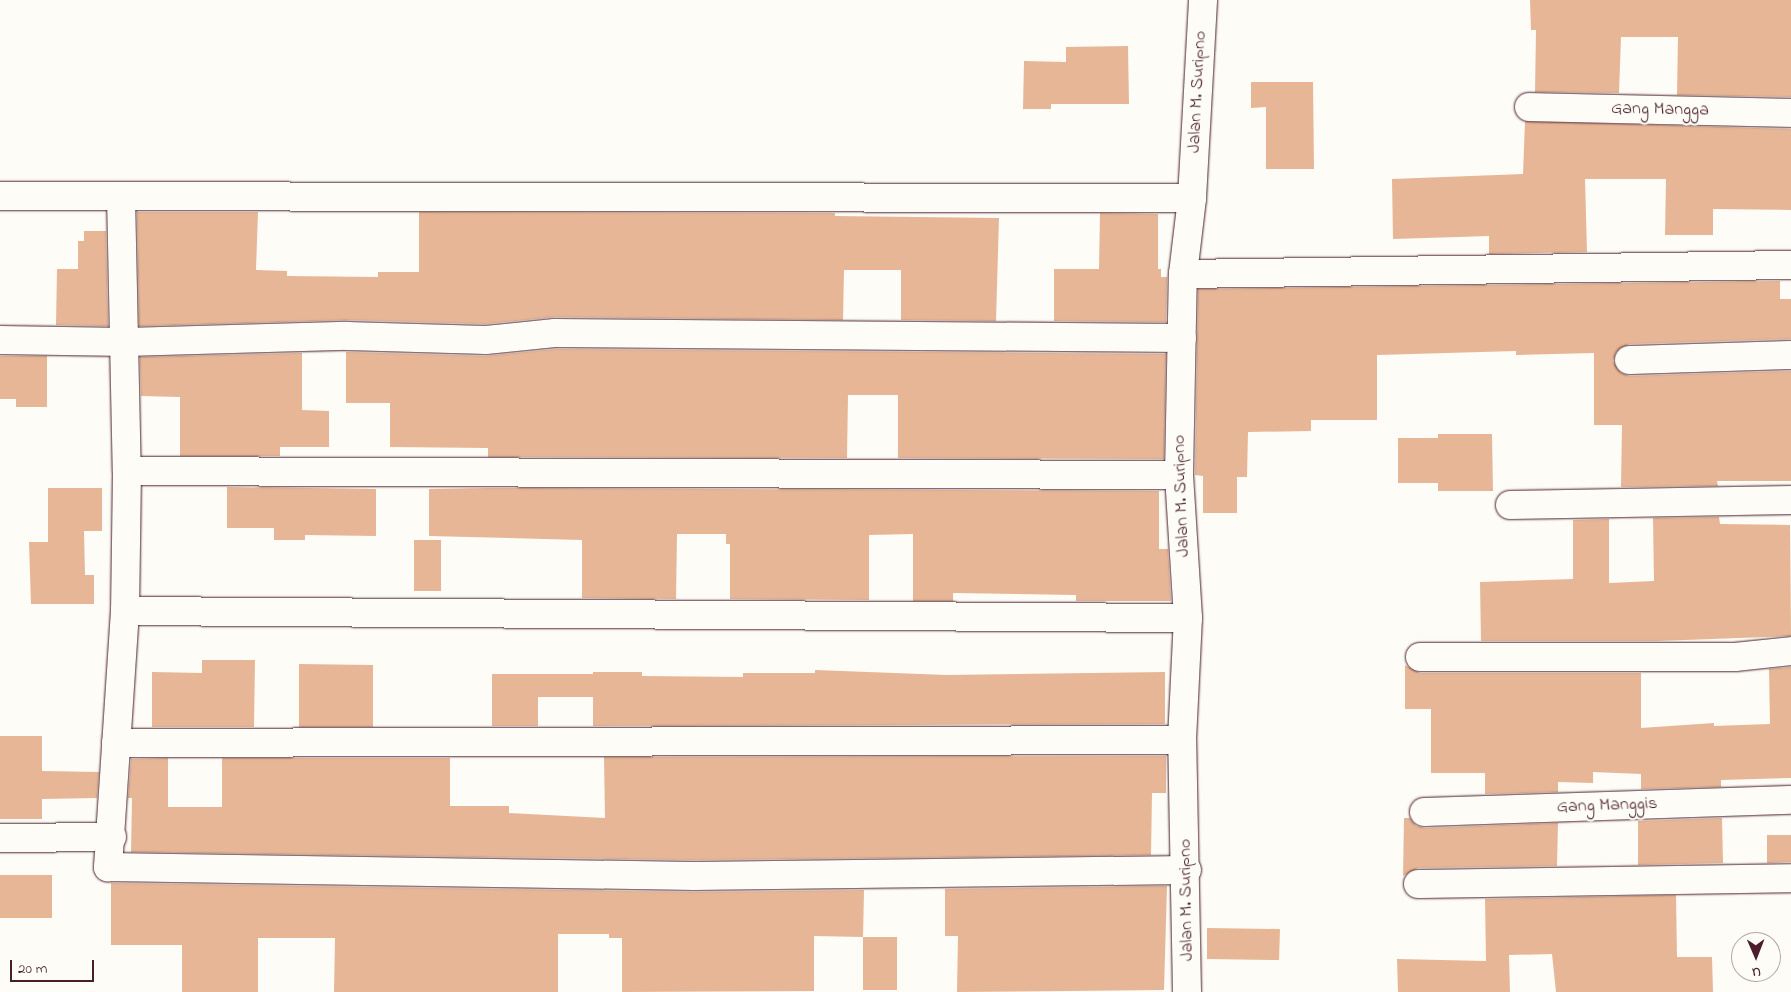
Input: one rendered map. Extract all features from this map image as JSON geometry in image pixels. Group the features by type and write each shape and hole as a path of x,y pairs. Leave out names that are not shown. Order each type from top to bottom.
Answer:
{"street":[{"name":"Jalan M. Suripno","path":"1187,992 1187,870 1182,740 1188,618 1179,475 1183,274 1192,198 1203,0"},
{"name":"Gang Mangga","path":"1529,107 1791,113"},
{"path":"0,196 1192,198"},
{"path":"121,196 126,342 125,611 112,837 108,867 684,876 1187,870"},
{"path":"1183,274 1791,265"},
{"path":"0,340 126,342 346,336 486,340 555,333 1182,338"},
{"path":"1629,360 1791,355"},
{"path":"127,471 1179,475"},
{"path":"1510,505 1791,500"},
{"path":"125,611 1188,618"},
{"path":"1420,657 1735,657 1791,651"},
{"path":"116,743 1182,740"},
{"name":"Gang Manggis","path":"1424,812 1791,800"},
{"path":"0,838 112,837"},
{"path":"1418,884 1791,878"}],"building":[{"path":"1530,0 1791,0 1791,97 1677,95 1678,37 1621,37 1619,93 1535,92 1536,30 1531,30"},
{"path":"1128,46 1129,104 1051,104 1051,109 1023,109 1024,61 1066,62 1066,47"},
{"path":"1251,82 1313,82 1314,169 1266,169 1266,107 1251,108"},
{"path":"1525,121 1791,129 1791,210 1713,209 1713,235 1665,235 1666,179 1585,179 1587,252 1489,254 1489,236 1393,239 1392,179 1523,174"},
{"path":"137,212 258,212 256,270 287,271 287,276 378,277 378,272 419,272 419,212 835,213 835,216 999,218 996,321 901,320 901,270 844,270 843,320 555,317 485,324 347,320 139,326"},
{"path":"1100,213 1158,214 1158,269 1161,269 1161,277 1167,277 1166,322 1054,321 1054,269 1099,269"},
{"path":"84,231 106,231 108,326 56,325 57,269 78,269 78,241 84,241"},
{"path":"1780,281 1780,299 1791,299 1791,339 1629,344 1616,352 1613,361 1621,373 1629,376 1791,371 1791,481 1717,481 1718,486 1621,487 1622,425 1594,425 1594,353 1516,355 1516,351 1377,355 1377,420 1311,420 1311,431 1248,432 1247,477 1237,477 1237,513 1203,513 1203,476 1195,475 1198,289"},
{"path":"556,349 1166,354 1164,459 898,458 898,395 848,395 847,458 488,457 488,448 390,447 390,403 346,403 346,352 486,356"},
{"path":"302,353 302,410 329,411 329,447 280,447 280,456 180,456 180,397 141,396 140,357"},
{"path":"0,356 47,356 47,407 16,407 16,399 0,399"},
{"path":"1438,434 1492,434 1493,491 1438,491 1438,483 1398,483 1398,438 1438,438"},
{"path":"227,487 376,489 376,536 305,535 305,540 274,540 274,528 227,528"},
{"path":"48,488 102,488 102,531 84,531 85,575 94,575 94,604 31,604 29,542 48,542"},
{"path":"429,489 1159,491 1159,549 1168,549 1171,601 1076,601 1076,595 953,593 953,601 913,601 913,534 869,535 869,600 730,599 730,544 726,544 726,534 677,534 676,599 582,598 582,540 429,536"},
{"path":"1719,517 1720,524 1790,525 1791,636 1657,641 1481,641 1480,582 1573,579 1573,520 1609,519 1609,583 1654,581 1653,518"},
{"path":"414,540 441,540 441,591 414,591"},
{"path":"202,660 255,660 254,727 152,727 152,672 202,673"},
{"path":"299,664 373,665 373,727 299,727"},
{"path":"1405,665 1420,673 1641,673 1641,728 1714,723 1714,726 1770,724 1769,669 1791,667 1791,778 1721,780 1721,787 1641,789 1641,774 1593,772 1593,783 1558,782 1558,792 1485,794 1485,773 1431,773 1431,709 1405,709"},
{"path":"815,670 947,675 1165,672 1165,724 593,726 593,697 538,697 538,726 492,726 492,674 642,672 642,676 743,677 743,673 815,673"},
{"path":"0,736 42,736 42,771 99,772 97,798 42,799 42,819 0,819"},
{"path":"1166,756 1166,793 1152,793 1151,855 694,860 131,852 132,798 128,798 131,759 168,758 168,807 222,807 222,758 450,758 450,806 509,806 509,813 605,818 604,757"},
{"path":"1404,818 1410,818 1416,826 1425,828 1558,823 1557,866 1418,868 1403,876"},
{"path":"1722,818 1723,863 1638,865 1638,821"},
{"path":"1767,835 1791,835 1791,862 1767,863"},
{"path":"0,875 52,875 52,918 0,918"},
{"path":"111,883 694,892 864,890 863,937 814,936 814,991 622,992 622,938 609,938 609,934 558,934 558,992 334,992 335,938 258,938 258,992 182,992 182,945 111,945"},
{"path":"1167,886 1164,990 957,992 958,936 945,936 945,889"},
{"path":"1676,895 1677,957 1712,957 1713,992 1556,992 1552,954 1509,955 1510,992 1398,992 1397,959 1486,961 1485,899"},
{"path":"1207,928 1280,929 1279,960 1207,959"},
{"path":"863,937 897,937 897,990 863,990"}]}
